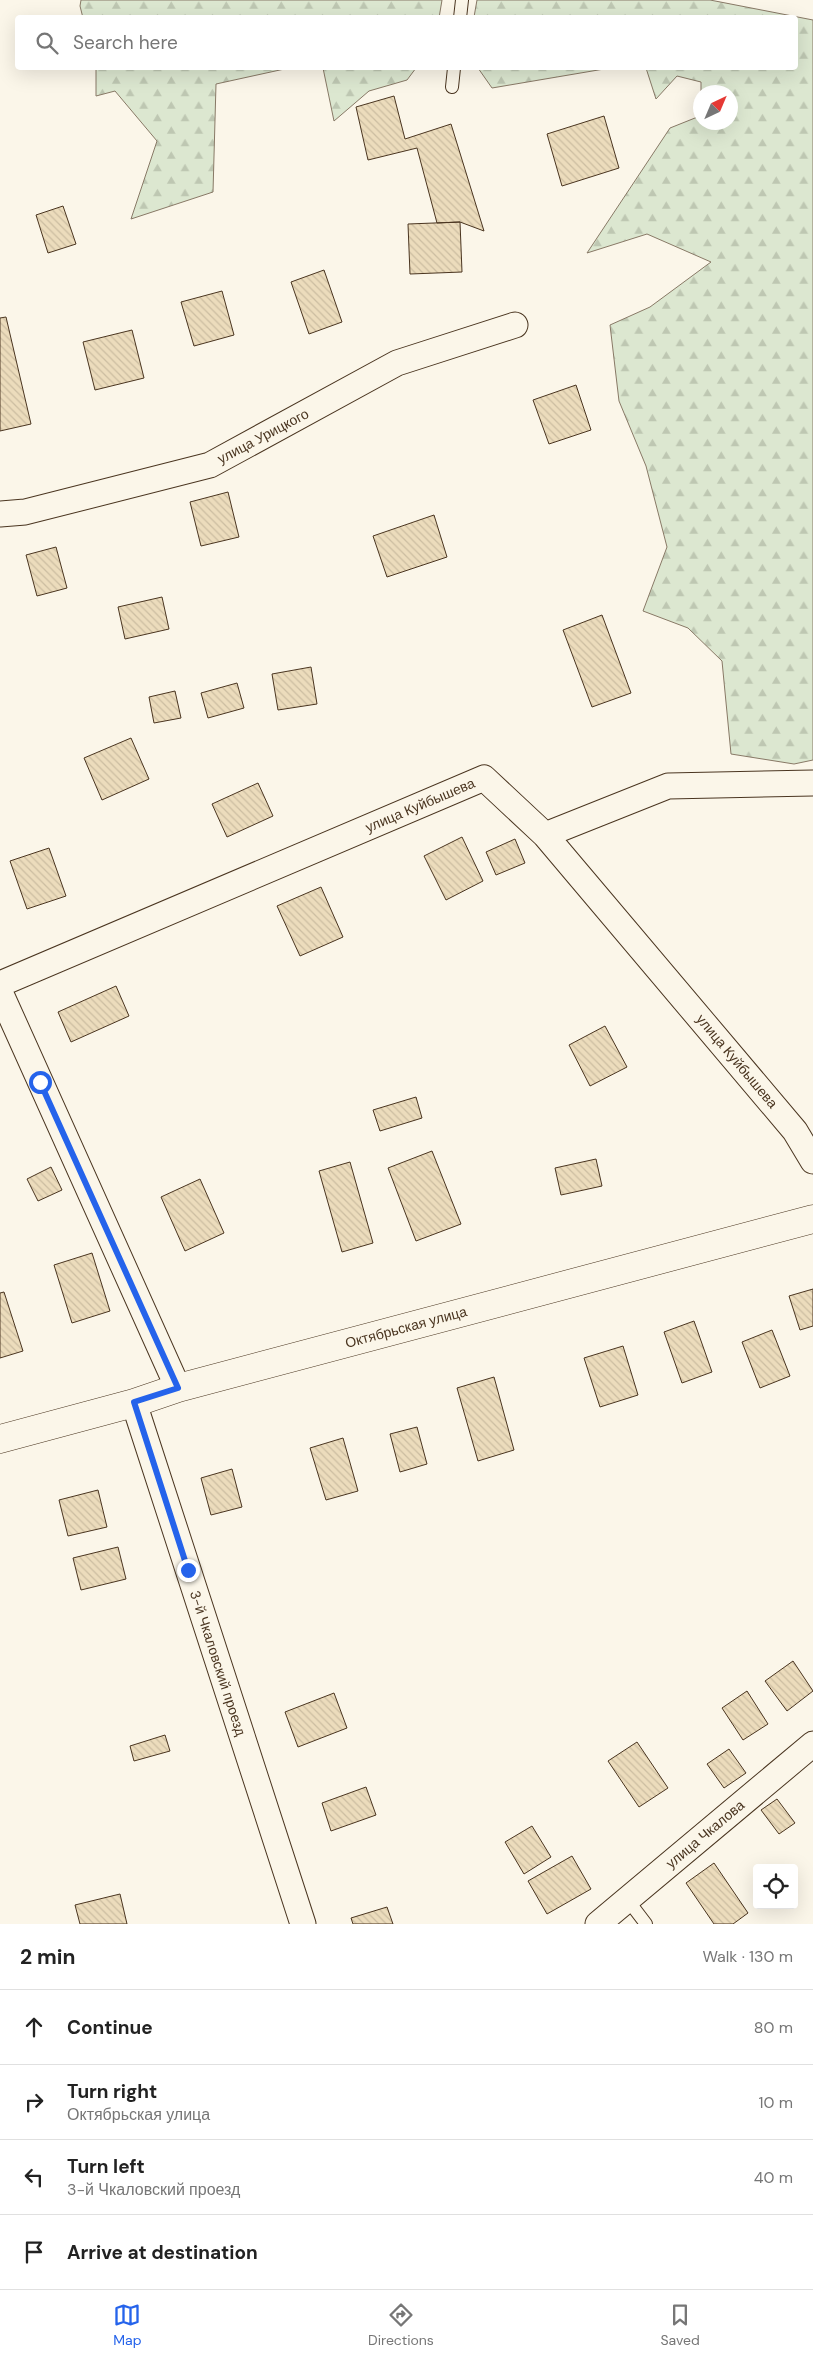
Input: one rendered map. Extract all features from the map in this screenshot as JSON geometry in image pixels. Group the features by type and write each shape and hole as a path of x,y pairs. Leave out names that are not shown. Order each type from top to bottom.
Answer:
{"street":[{"name":"улица Урицкого","path":"0,514 26,512 210,464 398,363 515,325"},
{"name":"улица Куйбышева","path":"0,984 484,778 545,834 795,1131 813,1161"},
{"path":"545,834 668,786 813,783"},
{"path":"0,992 178,1388"},
{"name":"Октябрьская улица","path":"0,1439 178,1388 813,1219"},
{"name":"3-й Чкаловский проезд","path":"134,1402 302,1924"},
{"name":"улица Чкалова","path":"598,1924 813,1744"}],"lane":[{"path":"460,15 462,0"},
{"path":"452,87 454,70"},
{"path":"627,1899 646,1924"}],"green space":[{"path":"81,0 442,0 440,15 82,15"},
{"path":"477,0 710,0 787,15 474,15"},
{"path":"798,17 813,20 813,760 794,764 731,754 722,661 688,628 643,611 667,547 646,466 619,401 610,325 650,307 711,262 647,234 587,253 670,128 693,119 693,130 738,130 738,85 701,85 701,82 677,76 656,99 647,70 798,70"},
{"path":"96,70 280,70 216,84 213,192 131,219 157,141 115,91 96,96"},
{"path":"323,70 414,70 407,80 369,91 334,121"},
{"path":"479,70 598,70 492,88"}],"building":[{"path":"394,96 405,139 451,124 484,231 460,222 437,223 417,148 368,160 356,107"},
{"path":"604,116 619,168 562,186 547,134"},
{"path":"63,206 76,244 48,253 36,215"},
{"path":"460,222 462,272 410,274 408,224"},
{"path":"324,270 342,322 309,334 291,282"},
{"path":"222,291 234,335 194,346 181,302"},
{"path":"6,317 31,424 0,431 0,318"},
{"path":"132,330 144,378 95,390 83,342"},
{"path":"576,385 591,430 549,444 533,400"},
{"path":"228,492 239,537 201,546 190,502"},
{"path":"434,515 447,557 387,577 373,536"},
{"path":"56,547 67,588 37,596 26,555"},
{"path":"162,597 169,629 125,639 118,607"},
{"path":"602,615 631,693 592,707 563,630"},
{"path":"311,667 317,704 278,710 272,674"},
{"path":"237,683 244,708 208,718 201,693"},
{"path":"175,691 181,718 154,723 149,697"},
{"path":"131,738 149,779 102,800 84,758"},
{"path":"258,783 273,816 227,837 212,804"},
{"path":"462,837 483,881 446,900 424,856"},
{"path":"515,839 525,863 496,875 486,852"},
{"path":"49,848 66,896 27,909 10,861"},
{"path":"321,887 343,937 300,956 277,906"},
{"path":"116,986 129,1016 71,1042 58,1012"},
{"path":"605,1026 627,1067 590,1086 569,1045"},
{"path":"416,1097 422,1118 380,1131 373,1110"},
{"path":"432,1151 461,1224 416,1241 388,1168"},
{"path":"596,1159 602,1186 561,1195 555,1168"},
{"path":"350,1162 373,1243 342,1252 319,1171"},
{"path":"51,1167 62,1190 38,1201 27,1179"},
{"path":"200,1179 224,1233 185,1251 161,1197"},
{"path":"92,1253 110,1311 72,1323 54,1265"},
{"path":"813,1289 813,1326 800,1330 789,1296"},
{"path":"4,1292 23,1351 0,1358 0,1293"},
{"path":"694,1321 712,1372 682,1383 664,1332"},
{"path":"772,1330 790,1376 760,1388 742,1342"},
{"path":"623,1346 638,1395 600,1407 584,1358"},
{"path":"494,1377 514,1450 478,1461 457,1388"},
{"path":"417,1427 427,1464 400,1472 390,1434"},
{"path":"343,1438 358,1491 326,1500 310,1448"},
{"path":"232,1469 242,1507 211,1515 201,1478"},
{"path":"98,1490 107,1527 68,1536 59,1500"},
{"path":"118,1547 126,1579 81,1590 73,1558"},
{"path":"793,1661 813,1691 787,1711 765,1681"},
{"path":"747,1691 768,1724 743,1740 722,1708"},
{"path":"334,1693 347,1728 298,1747 285,1712"},
{"path":"165,1735 170,1751 134,1761 130,1746"},
{"path":"637,1742 668,1788 639,1807 608,1761"},
{"path":"729,1749 746,1773 724,1788 707,1764"},
{"path":"366,1787 376,1815 331,1831 322,1803"},
{"path":"777,1799 795,1823 779,1834 761,1810"},
{"path":"532,1826 551,1857 524,1874 505,1842"},
{"path":"572,1856 591,1889 547,1914 528,1881"},
{"path":"714,1863 748,1913 733,1924 714,1924 686,1883"},
{"path":"120,1894 127,1924 80,1924 75,1905"},
{"path":"387,1907 393,1924 353,1924 351,1918"}],"route":[{"path":"40,1082 178,1388 134,1402 188,1570"}]}
